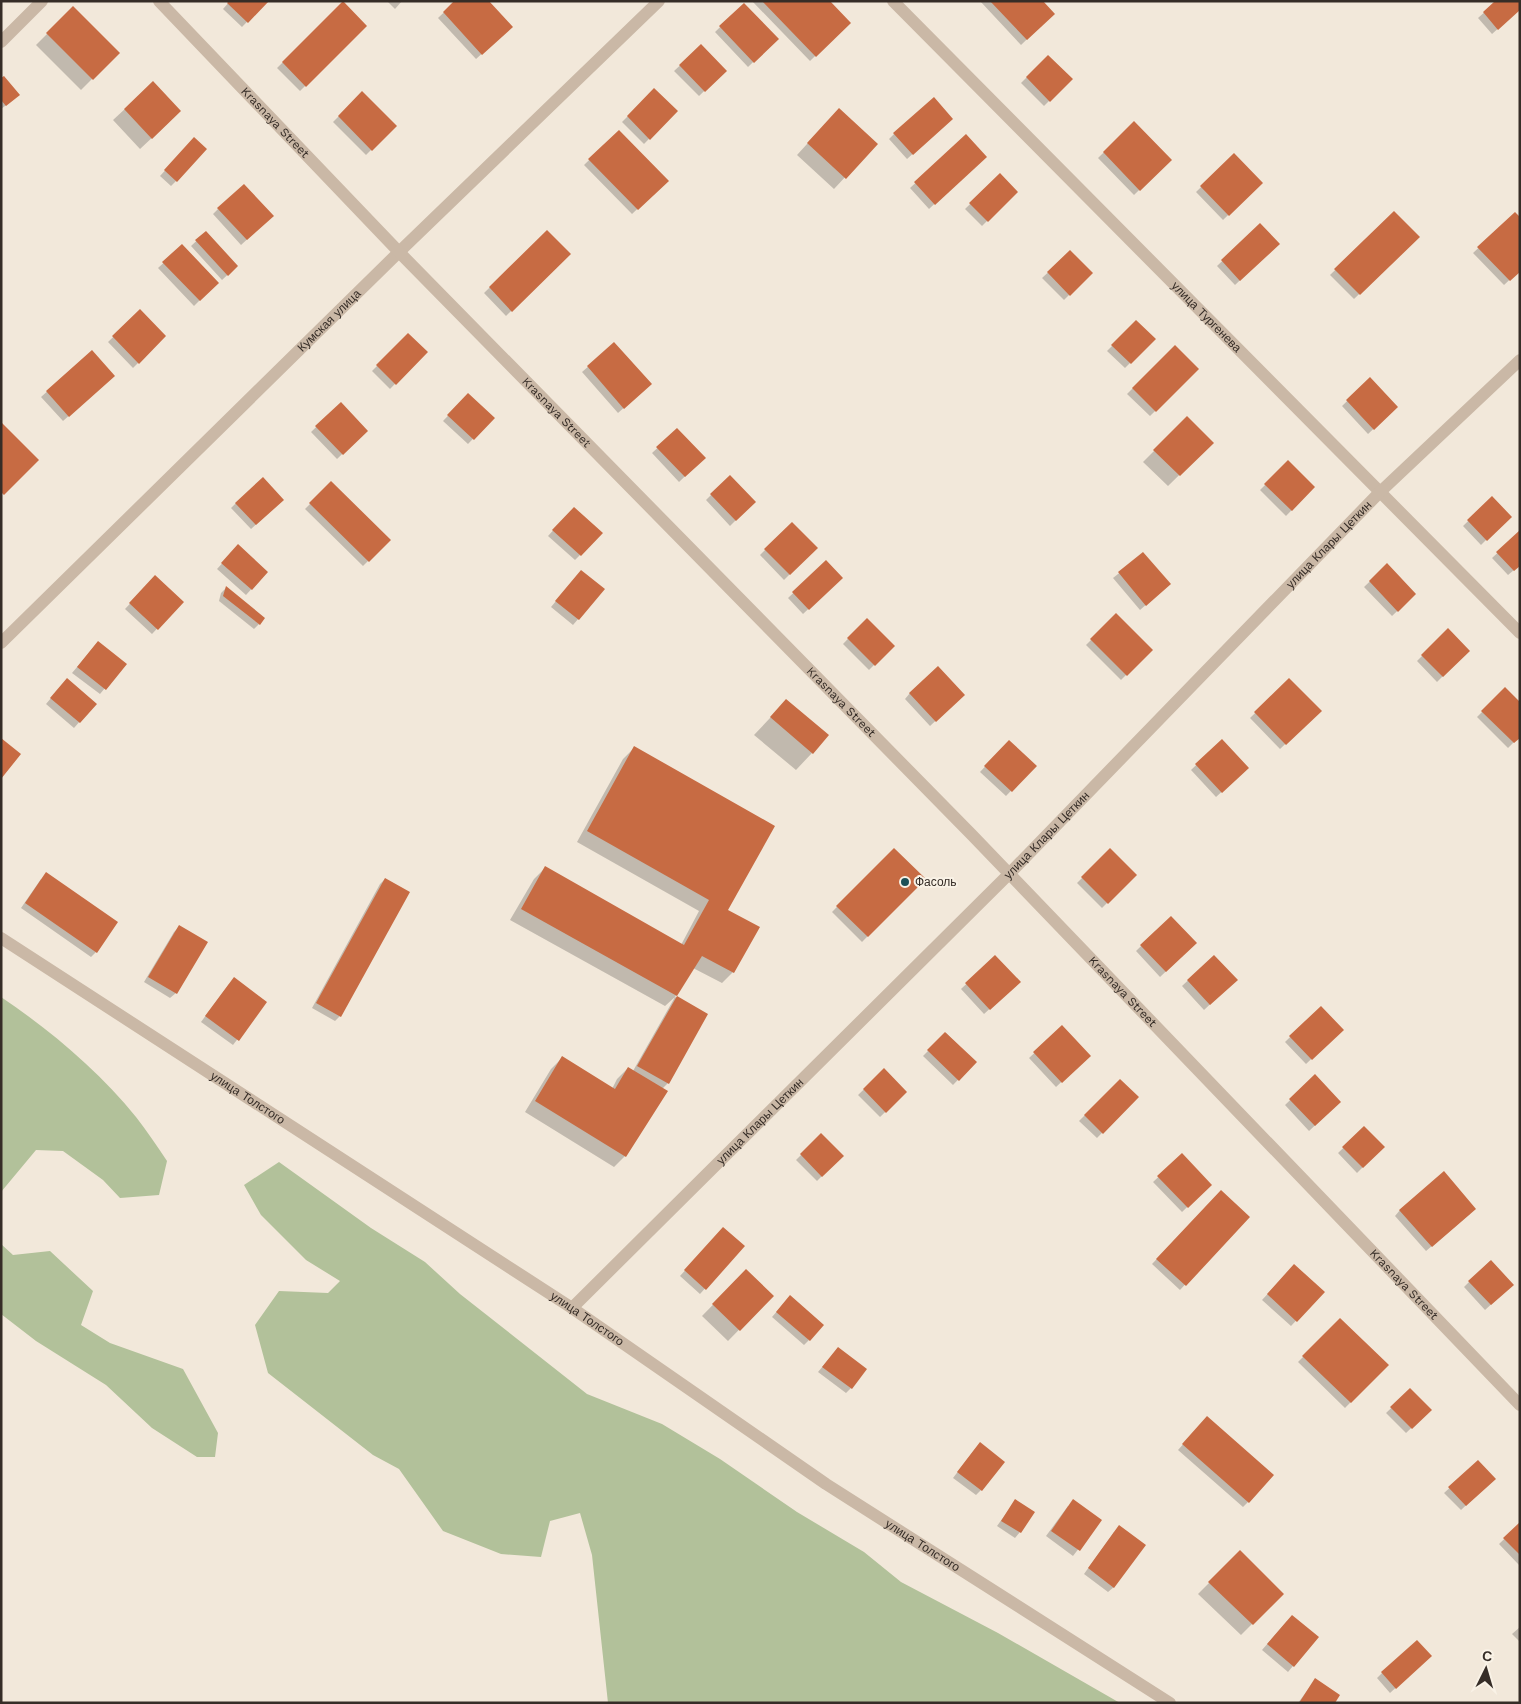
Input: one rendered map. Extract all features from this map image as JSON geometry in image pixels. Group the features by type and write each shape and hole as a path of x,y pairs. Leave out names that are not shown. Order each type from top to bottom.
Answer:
{"street":[{"path":"1,42 42,1"},
{"name":"Krasnaya Street","path":"159,1 398,252 1009,874 1520,1405"},
{"name":"Кумская улица","path":"1,643 398,252 659,1"},
{"name":"улица Тургенева","path":"893,1 1520,633"},
{"name":"улица Клары Цеткин","path":"572,1308 1009,874 1379,493 1520,360"},
{"name":"улица Толстого","path":"1,938 572,1308 826,1484 1170,1703"}],"green space":[{"path":"1,997 38,1023 73,1052 106,1083 136,1117 167,1161 159,1195 120,1198 103,1180 63,1151 36,1150 1,1192"},
{"path":"279,1162 371,1228 425,1262 460,1294 587,1394 662,1424 720,1459 797,1512 864,1552 901,1582 998,1633 1120,1703 608,1703 592,1555 580,1513 550,1521 541,1557 501,1554 443,1531 399,1469 373,1455 268,1373 255,1325 279,1291 328,1293 340,1281 306,1260 261,1215 244,1185"},
{"path":"1,1244 13,1255 50,1251 93,1291 81,1325 110,1343 183,1369 218,1433 215,1457 197,1457 152,1428 106,1385 36,1341 1,1314"}],"building":[{"path":"229,1 269,1 248,23 227,3"},
{"path":"343,1 367,26 306,87 282,62"},
{"path":"454,1 489,1 513,27 482,55 443,12"},
{"path":"762,1 830,1 851,23 816,57"},
{"path":"990,1 1043,1 1055,14 1027,40"},
{"path":"1495,1 1520,1 1520,10 1498,30 1483,12"},
{"path":"744,3 779,39 754,63 719,26"},
{"path":"73,6 120,53 93,80 46,33"},
{"path":"701,44 727,71 705,92 679,65"},
{"path":"1048,55 1073,79 1050,102 1026,77"},
{"path":"4,76 20,95 6,106 1,100 1,78"},
{"path":"153,81 181,111 152,139 124,109"},
{"path":"654,88 678,111 650,140 627,116"},
{"path":"362,91 397,126 372,151 338,116"},
{"path":"934,97 953,119 913,155 893,133"},
{"path":"839,108 878,144 846,179 807,143"},
{"path":"1134,121 1172,160 1140,191 1103,152"},
{"path":"619,130 669,181 638,210 588,159"},
{"path":"966,134 987,157 935,205 914,182"},
{"path":"194,137 207,149 177,182 164,170"},
{"path":"1234,153 1263,183 1229,216 1200,186"},
{"path":"1000,173 1018,192 988,222 969,203"},
{"path":"244,184 274,216 247,240 217,208"},
{"path":"1394,211 1420,237 1360,295 1334,269"},
{"path":"1515,212 1520,217 1520,272 1510,281 1477,247"},
{"path":"1260,223 1280,244 1240,281 1221,260"},
{"path":"547,230 571,254 512,312 489,287"},
{"path":"206,231 238,266 228,276 195,240"},
{"path":"182,244 219,283 200,301 162,262"},
{"path":"1070,250 1093,273 1070,296 1047,272"},
{"path":"140,309 166,336 139,364 112,336"},
{"path":"1136,320 1156,339 1131,364 1111,345"},
{"path":"408,333 428,352 396,385 376,365"},
{"path":"614,342 652,384 624,409 587,366"},
{"path":"1175,345 1199,369 1156,412 1132,388"},
{"path":"92,350 115,376 69,417 46,391"},
{"path":"1370,377 1398,407 1374,430 1346,400"},
{"path":"468,393 495,418 474,440 447,415"},
{"path":"341,402 368,431 343,455 315,426"},
{"path":"1187,416 1214,443 1180,476 1153,450"},
{"path":"1,422 39,460 4,495 1,492"},
{"path":"677,428 706,458 685,477 656,447"},
{"path":"1288,460 1315,487 1292,511 1264,484"},
{"path":"730,475 756,502 736,521 710,494"},
{"path":"263,477 284,500 256,525 235,503"},
{"path":"331,481 391,540 369,562 309,503"},
{"path":"1492,496 1512,517 1487,541 1467,520"},
{"path":"574,507 603,533 581,556 552,530"},
{"path":"792,522 818,548 790,575 764,549"},
{"path":"1520,530 1520,566 1514,571 1496,552"},
{"path":"238,544 268,572 252,590 221,563"},
{"path":"1143,552 1171,584 1146,606 1118,572"},
{"path":"826,560 843,578 809,610 792,592"},
{"path":"1387,563 1416,594 1398,612 1369,581"},
{"path":"581,570 605,589 579,620 555,601"},
{"path":"155,575 184,602 158,630 129,603"},
{"path":"226,586 265,618 260,625 223,596"},
{"path":"1116,613 1153,650 1127,676 1090,639"},
{"path":"867,618 895,646 875,666 847,638"},
{"path":"1448,628 1470,651 1443,677 1421,655"},
{"path":"98,641 127,664 106,690 77,667"},
{"path":"938,666 965,695 936,722 909,693"},
{"path":"67,678 97,704 80,723 50,698"},
{"path":"1289,678 1322,711 1286,745 1254,712"},
{"path":"1505,687 1520,702 1520,738 1514,743 1481,711"},
{"path":"786,699 829,735 813,754 770,717"},
{"path":"1,738 21,754 1,779"},
{"path":"1222,739 1249,768 1222,793 1195,764"},
{"path":"1009,740 1037,766 1012,792 984,766"},
{"path":"634,746 775,826 728,910 760,927 734,973 702,956 677,996 521,909 545,866 684,945 709,900 587,831"},
{"path":"894,848 926,879 868,937 836,906"},
{"path":"1110,848 1137,875 1108,904 1081,877"},
{"path":"46,872 118,922 97,953 25,903"},
{"path":"385,878 410,892 341,1017 316,1003"},
{"path":"1171,916 1197,943 1166,972 1140,945"},
{"path":"179,925 208,942 177,994 148,977"},
{"path":"995,955 1021,982 990,1010 965,983"},
{"path":"1214,955 1238,980 1210,1005 1187,980"},
{"path":"234,977 267,1002 239,1041 205,1016"},
{"path":"677,996 708,1014 669,1084 637,1066"},
{"path":"1321,1006 1344,1030 1312,1060 1289,1036"},
{"path":"1062,1025 1091,1056 1062,1083 1033,1052"},
{"path":"945,1032 977,1062 959,1081 927,1050"},
{"path":"562,1056 615,1089 628,1067 668,1091 626,1157 535,1101"},
{"path":"884,1068 907,1092 886,1113 863,1089"},
{"path":"1315,1074 1341,1102 1315,1126 1289,1099"},
{"path":"1120,1079 1139,1097 1103,1134 1084,1115"},
{"path":"1364,1126 1385,1147 1363,1168 1342,1147"},
{"path":"821,1133 844,1156 822,1177 800,1154"},
{"path":"1182,1153 1212,1185 1188,1208 1157,1176"},
{"path":"1444,1171 1476,1209 1432,1247 1399,1210"},
{"path":"1221,1190 1250,1217 1186,1286 1156,1259"},
{"path":"723,1227 745,1246 706,1290 684,1270"},
{"path":"1491,1260 1514,1285 1491,1305 1468,1281"},
{"path":"1294,1264 1325,1292 1297,1322 1267,1294"},
{"path":"746,1269 774,1296 740,1331 712,1304"},
{"path":"790,1295 824,1325 810,1341 776,1312"},
{"path":"1340,1318 1389,1365 1351,1403 1302,1356"},
{"path":"838,1347 867,1369 852,1389 822,1367"},
{"path":"1410,1388 1432,1410 1412,1429 1390,1407"},
{"path":"1207,1416 1274,1475 1249,1503 1182,1444"},
{"path":"980,1442 1005,1462 982,1491 957,1472"},
{"path":"1478,1460 1496,1479 1466,1506 1448,1487"},
{"path":"1015,1499 1035,1512 1021,1533 1001,1521"},
{"path":"1073,1499 1102,1520 1080,1551 1051,1531"},
{"path":"1520,1522 1520,1555 1503,1538"},
{"path":"1119,1525 1146,1545 1114,1588 1088,1568"},
{"path":"1240,1550 1284,1594 1253,1625 1208,1582"},
{"path":"1292,1615 1319,1637 1294,1667 1267,1644"},
{"path":"1417,1640 1432,1656 1396,1689 1381,1672"},
{"path":"1315,1678 1340,1695 1335,1703 1299,1703"}],"place":[{"name":"Фасоль","path":"905,882"}]}
